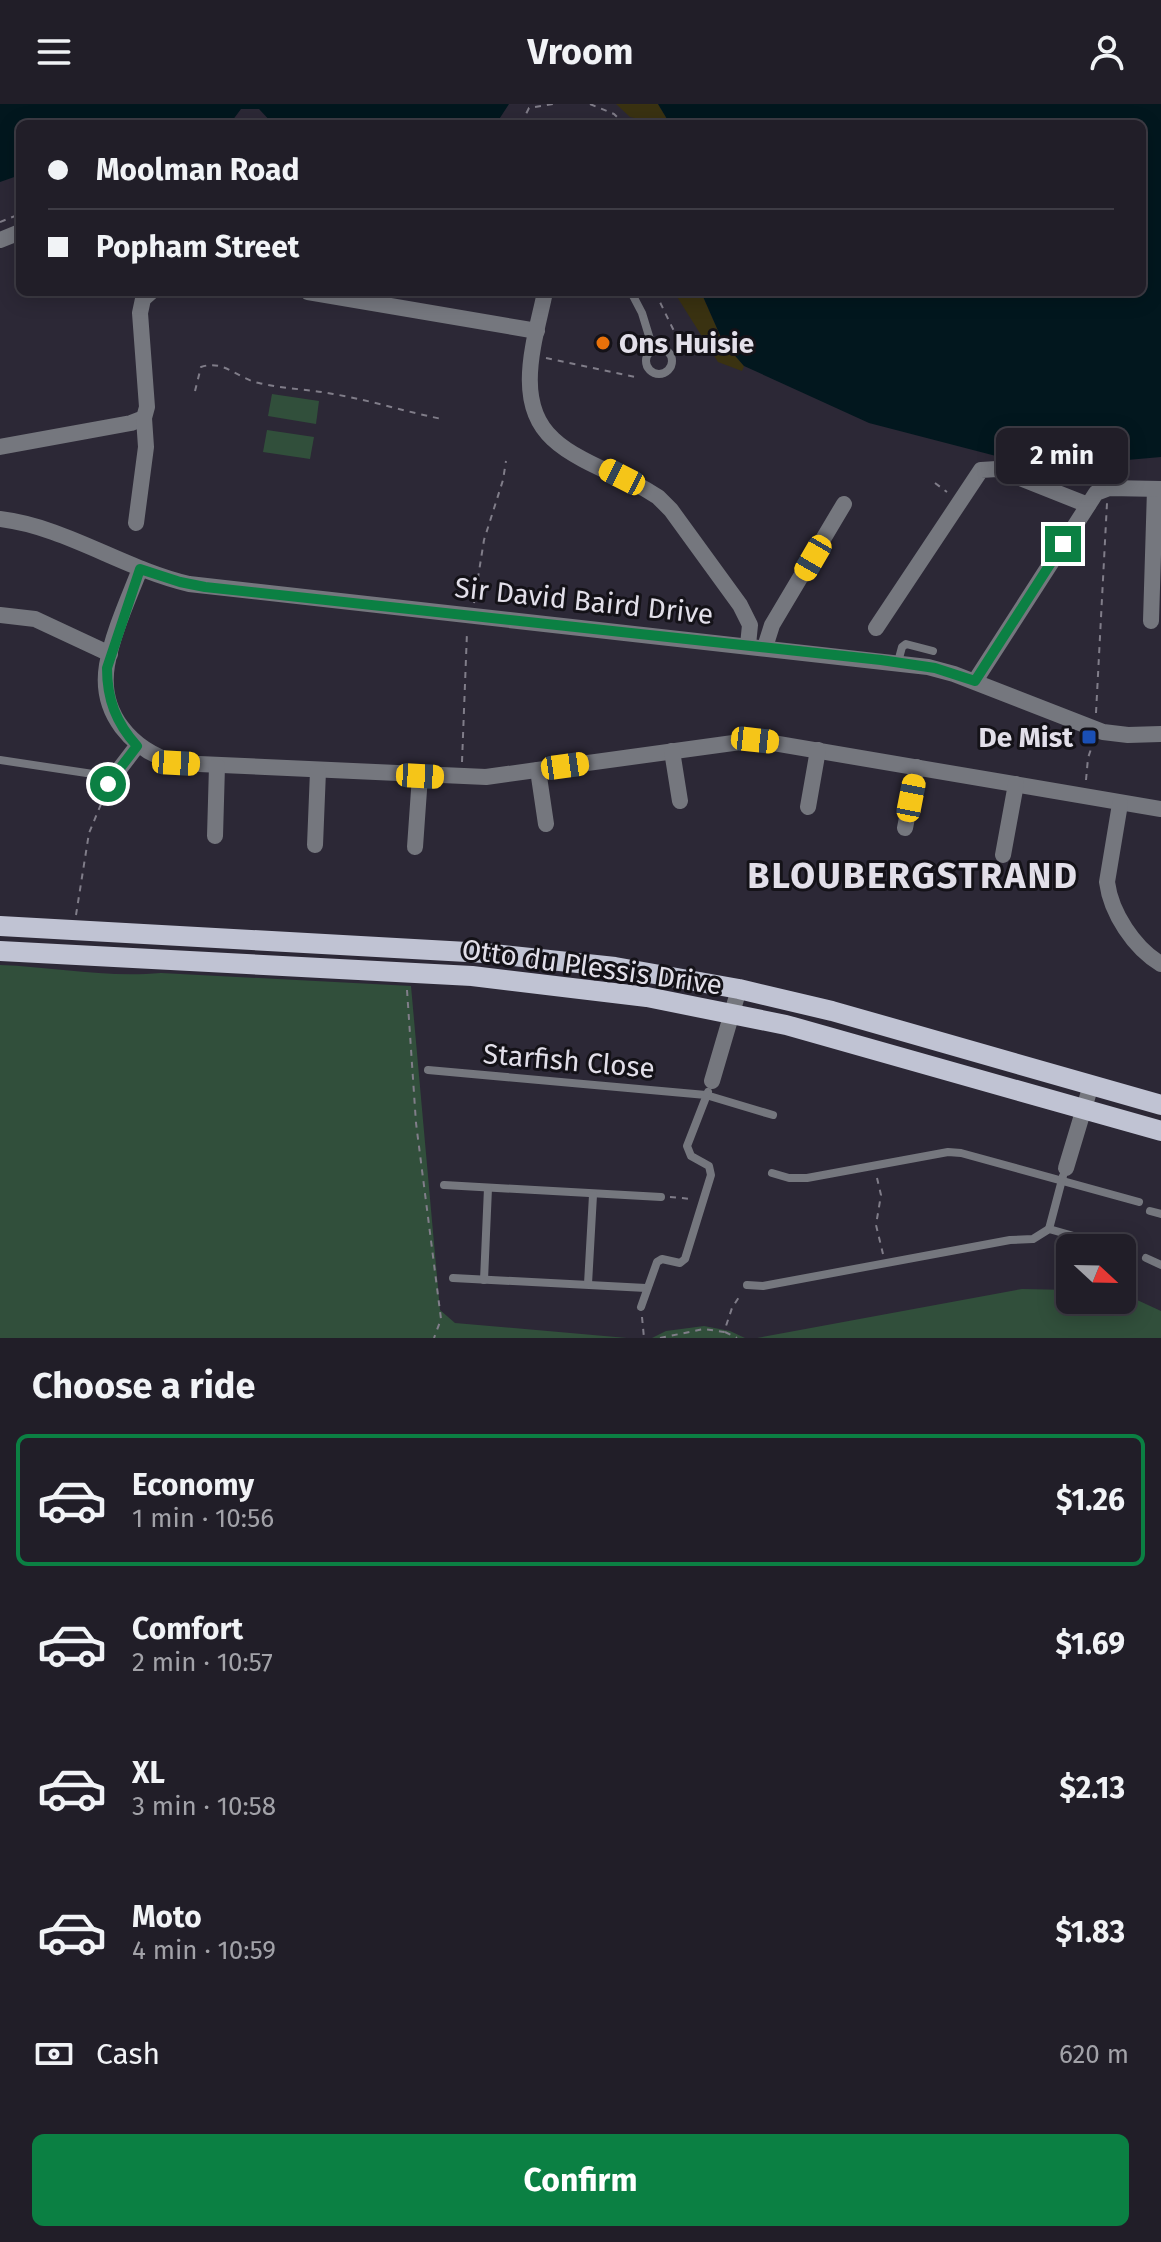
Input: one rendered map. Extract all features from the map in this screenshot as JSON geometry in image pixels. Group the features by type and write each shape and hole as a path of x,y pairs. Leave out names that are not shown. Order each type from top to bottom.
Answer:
{"main road":[{"name":"Otto du Plessis Drive","path":"0,926 377,946 562,960 739,989 832,1011 1161,1105"},
{"path":"376,970 377,946"},
{"name":"Otto du Plessis Drive","path":"0,951 376,970 558,985 647,997 786,1025 1161,1131"}],"street":[{"path":"136,523 146,447 144,418 147,407 140,313 147,296"},
{"path":"331,296 537,331"},
{"path":"544,296 530,391 536,415 545,431 558,444 658,497 671,510 740,605 756,646"},
{"path":"0,447 144,418"},
{"path":"876,628 981,470 997,469 1088,505"},
{"path":"975,681 1096,493 1109,488 1158,489 1151,621"},
{"path":"756,646 769,631 844,504"},
{"name":"Sir David Baird Drive","path":"0,519 41,529 140,569 205,587 898,662 943,670 1103,732 1161,734"},
{"path":"140,569 110,654 107,683 117,720 137,746 159,759 176,763 462,778 755,740 1161,809"},
{"path":"0,615 35,619 110,654"},
{"path":"111,781 137,746"},
{"path":"808,807 818,750"},
{"path":"672,751 680,801"},
{"path":"215,836 217,766"},
{"path":"905,828 917,767"},
{"path":"538,770 546,824"},
{"path":"315,845 318,771"},
{"path":"415,847 420,776"},
{"path":"1003,855 1016,784"},
{"path":"1120,804 1108,871 1108,893 1137,945 1161,964"},
{"path":"709,1088 739,989"},
{"path":"1064,1174 1091,1085"}],"lane":[{"path":"633,296 653,349"},
{"path":"898,662 902,647 906,644 933,651"},
{"path":"0,760 111,781"},
{"name":"Starfish Close","path":"428,1070 709,1088 773,1115"},
{"path":"641,1307 657,1262 662,1259 680,1263 685,1259 711,1169 693,1159 687,1146 709,1088"},
{"path":"772,1173 798,1179 948,1152 961,1153 1064,1174 1139,1202"},
{"path":"747,1285 763,1286 1010,1240 1033,1239 1049,1229 1064,1174"},
{"path":"444,1185 661,1197"},
{"path":"484,1280 488,1188"},
{"path":"588,1284 593,1195"},
{"path":"1150,1211 1161,1214"},
{"path":"1049,1229 1067,1234"},
{"path":"1146,1258 1161,1265"},
{"path":"453,1278 646,1288"}],"path":[{"path":"523,120 529,108 553,104"},
{"path":"590,104 614,114 620,120"},
{"path":"657,296 674,331 690,340 696,350 713,354"},
{"path":"543,358 635,377"},
{"path":"195,391 201,367 209,364 232,369 244,379 258,383 334,394 442,419"},
{"path":"591,373 593,368"},
{"path":"475,597 484,540 506,461"},
{"path":"935,483 953,496"},
{"path":"1095,718 1109,488"},
{"path":"462,778 467,615"},
{"path":"1086,797 1088,758 1092,745"},
{"path":"76,916 89,833 111,781"},
{"path":"407,984 416,1123 441,1319 434,1338"},
{"path":"874,1165 881,1195 876,1225 885,1263"},
{"path":"661,1197 702,1201"},
{"path":"724,1332 732,1308 747,1285"},
{"path":"641,1307 644,1338"},
{"path":"660,1338 704,1329 737,1338"}],"green space":[{"path":"272,394 319,401 316,424 268,416"},
{"path":"267,430 314,437 310,459 263,452"},
{"path":"0,965 100,973 161,973 411,986 440,1310 455,1323 627,1338 0,1338"},
{"path":"1022,1289 1056,1290 1056,1314 1136,1314 1136,1299 1161,1311 1161,1338 757,1338"},
{"path":"704,1326 730,1331 745,1338 652,1338 666,1331"}],"sand":[{"path":"616,104 658,104 668,120 643,120 630,117"},
{"path":"677,296 703,296 723,342 744,366 742,371 718,362"}],"water":[{"path":"0,104 509,104 499,120 269,120 259,109 241,109 233,120 16,120 16,176 0,182"},
{"path":"658,104 1161,104 1161,457 1059,466 996,456 869,423 744,366 723,342 703,296 1146,296 1146,120 668,120"}],"place":[{"name":"Ons Huisie","path":"603,343"},
{"name":"De Mist","path":"1089,737"}],"district":[{"name":"BLOUBERGSTRAND","path":"913,876"}],"route":[{"path":"108,784 137,746 117,720 107,683 107,668 117,630 140,569 205,587 881,660 935,668 975,681 1063,544"}]}
